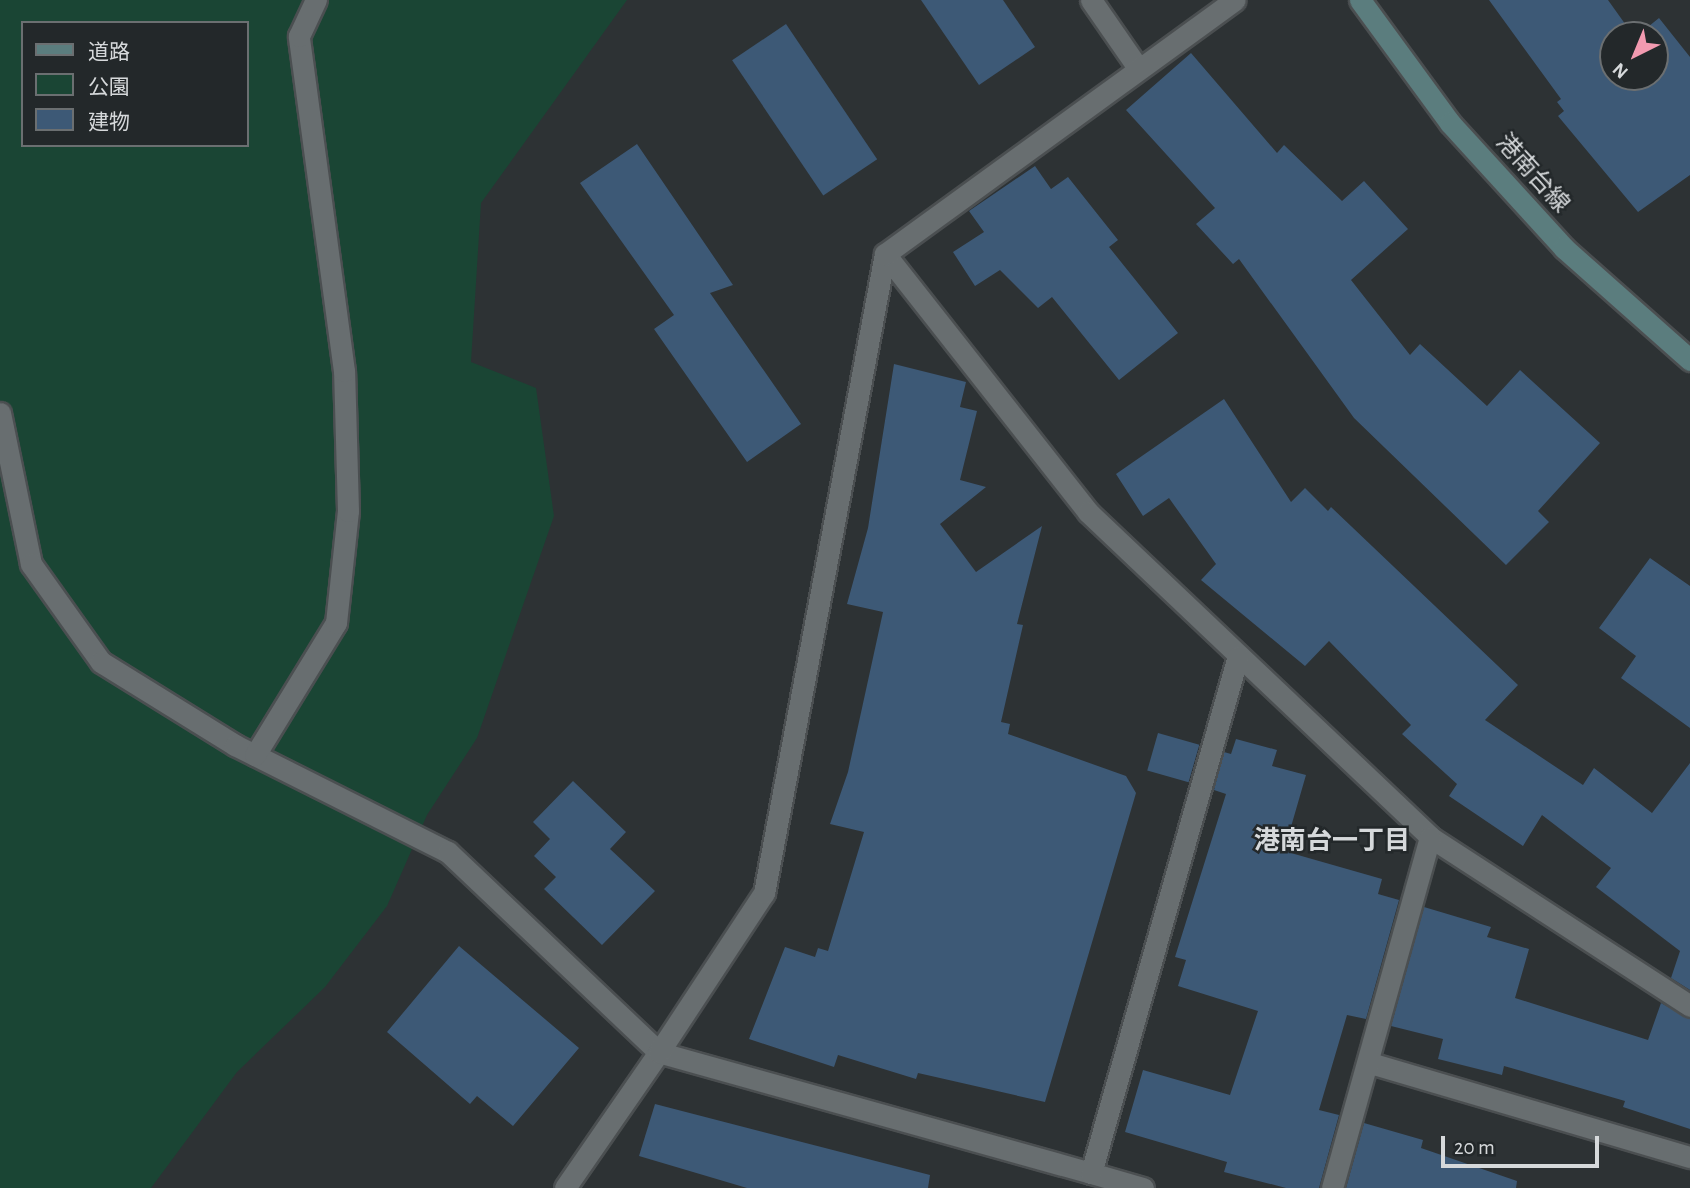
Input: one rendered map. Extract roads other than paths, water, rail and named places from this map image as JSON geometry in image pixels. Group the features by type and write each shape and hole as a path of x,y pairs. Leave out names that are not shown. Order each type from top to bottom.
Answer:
{"street":[{"path":"255,755 336,623 348,511 344,371 299,36 317,0"},
{"path":"1091,0 1138,68"},
{"path":"565,1188 764,893 885,254 1234,0"},
{"name":"港南台線","path":"1360,0 1450,122 1564,248 1690,360"},
{"path":"885,254 1088,512 1430,836 1690,1006"},
{"path":"0,414 6,477 31,564 101,662 255,755 448,852 659,1052 1143,1188"},
{"path":"1091,1173 1238,656"},
{"path":"1332,1188 1370,1063 1430,836"},
{"path":"1370,1063 1690,1157"}],"district":[{"name":"港南台一丁目","path":"1332,842"}]}
